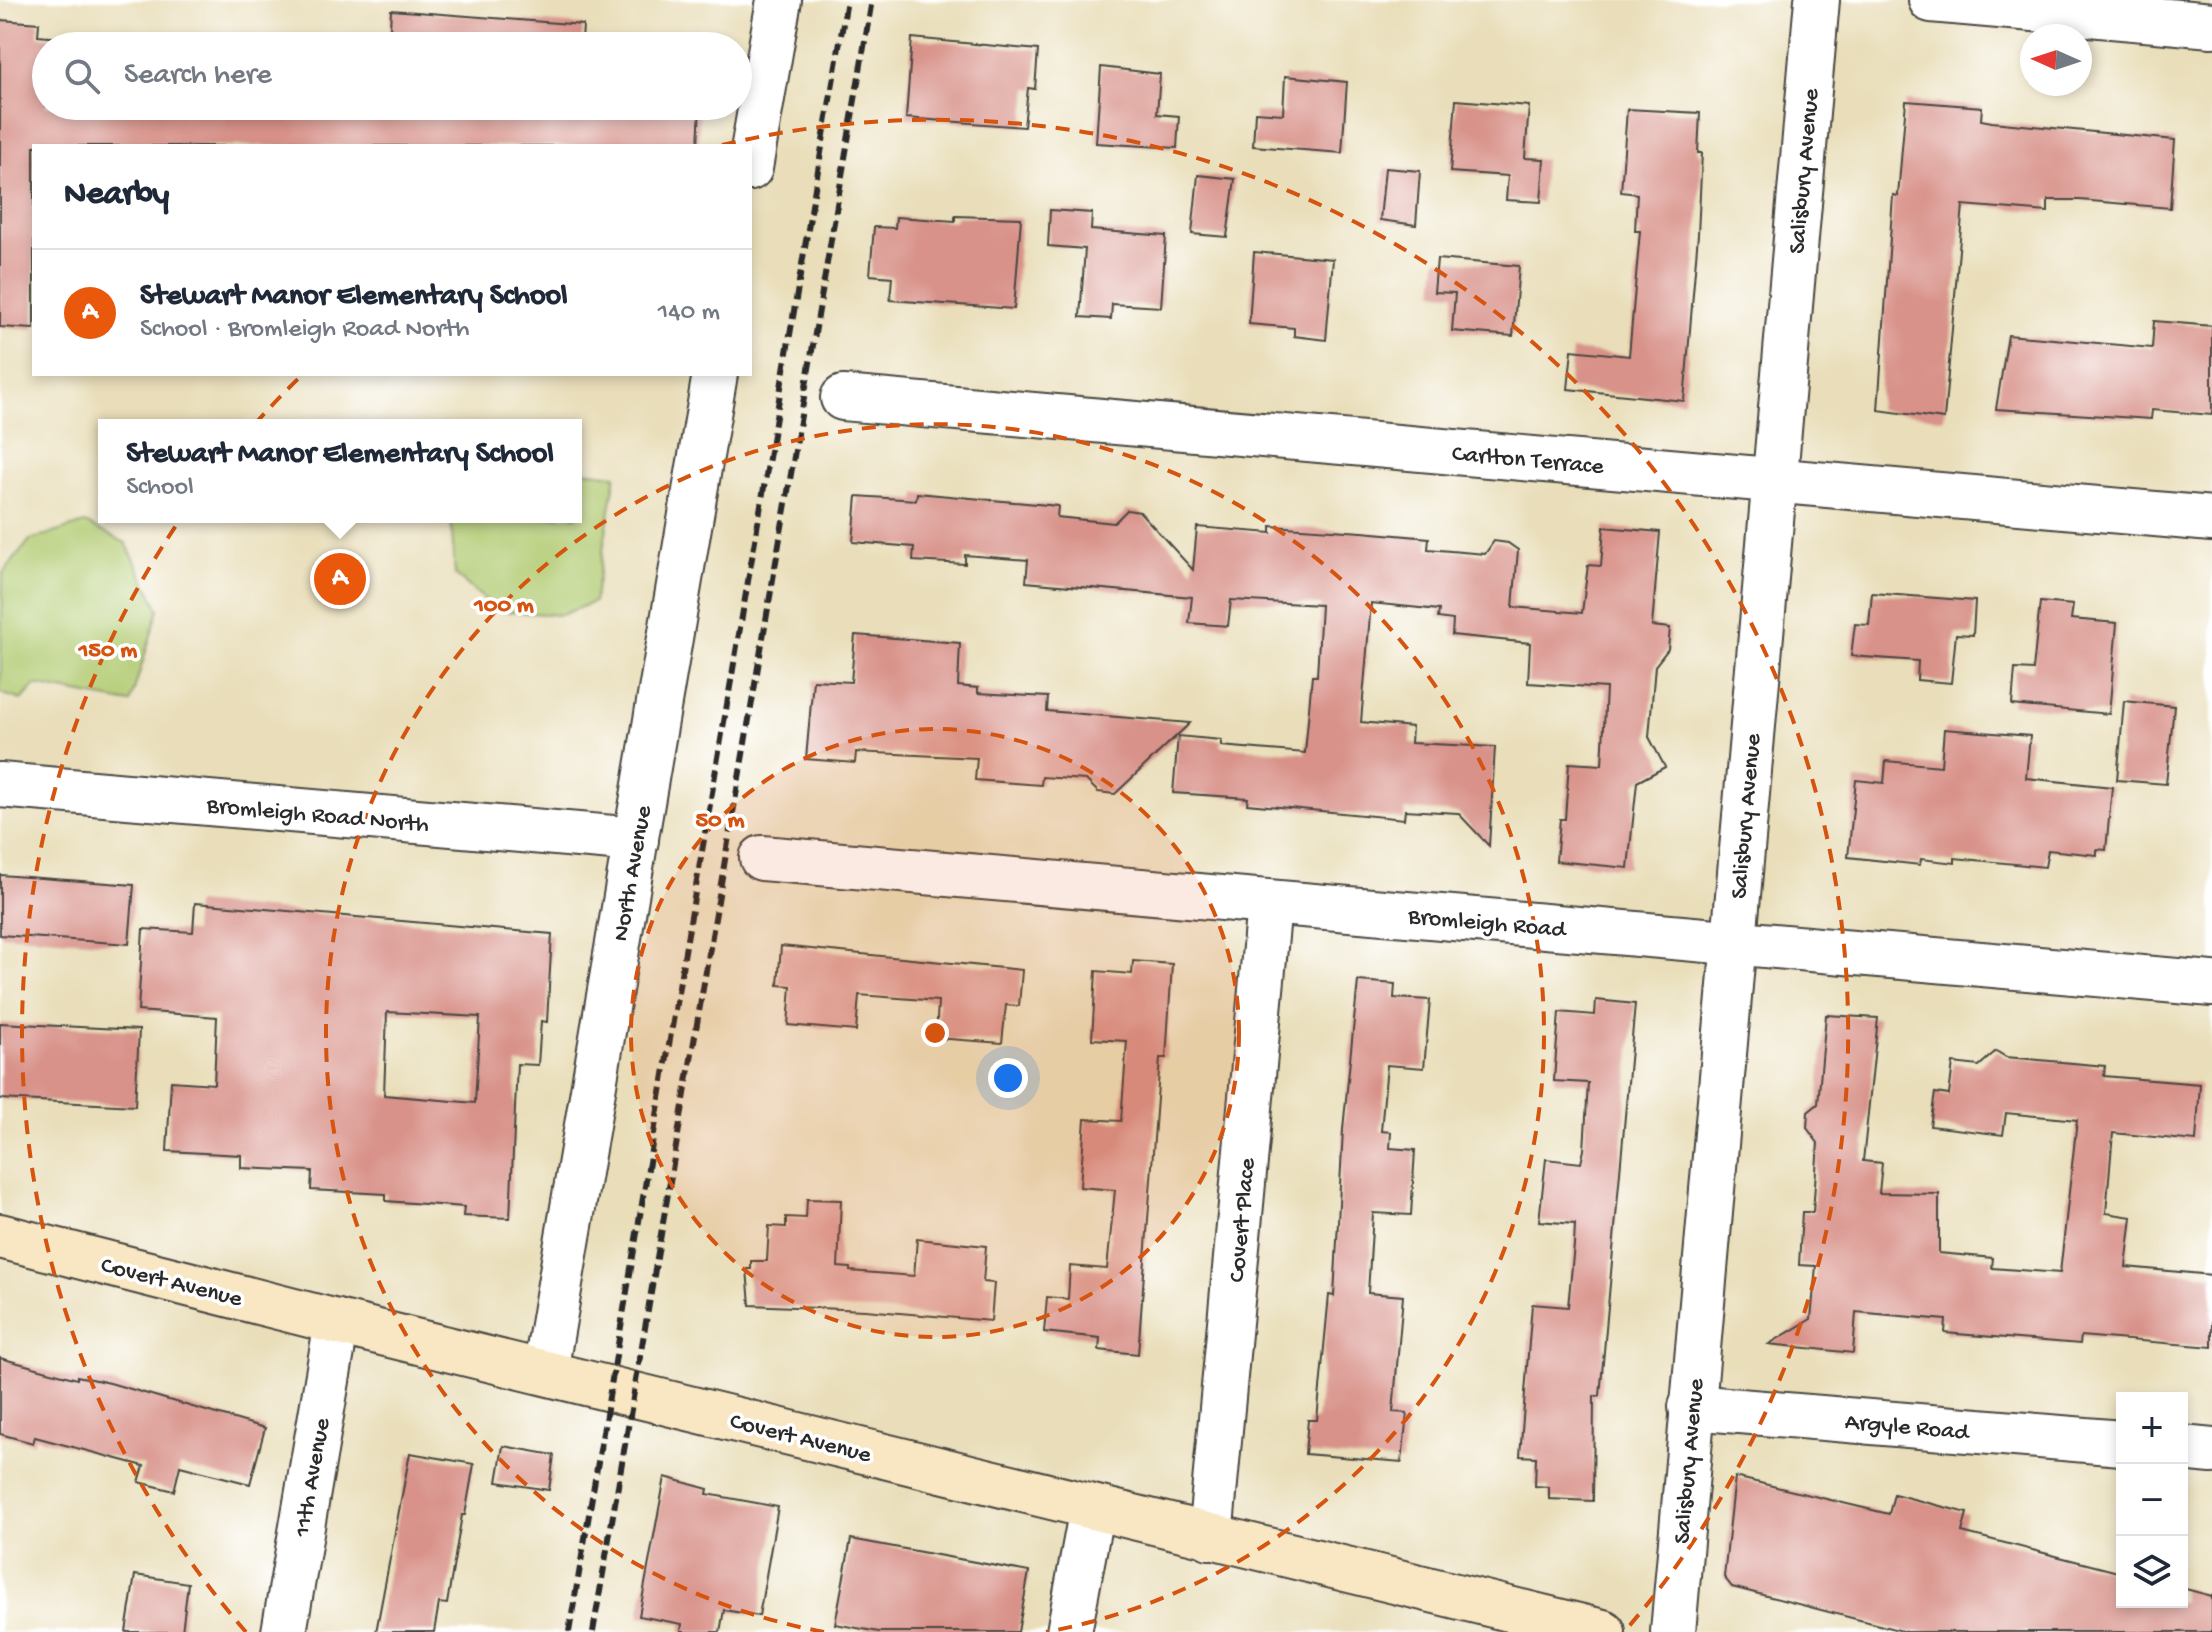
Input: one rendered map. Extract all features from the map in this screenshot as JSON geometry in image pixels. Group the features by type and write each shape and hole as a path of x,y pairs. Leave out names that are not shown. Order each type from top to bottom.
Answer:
{"main road":[{"name":"Covert Avenue","path":"0,1236 1210,1537 1548,1625 1603,1632"}],"street":[{"path":"752,156 779,0"},
{"name":"Salisbury Avenue","path":"1673,1632 1817,0"},
{"path":"1931,0 2212,25"},
{"name":"North Avenue","path":"545,1372 715,376"},
{"name":"Carlton Terrace","path":"843,398 2212,519"},
{"name":"Bromleigh Road North","path":"0,785 636,840"},
{"name":"Bromleigh Road","path":"762,858 2212,984"},
{"name":"Covert Place","path":"1210,1537 1269,904"},
{"name":"11th Avenue","path":"284,1632 337,1322"},
{"name":"Argyle Road","path":"1691,1407 2116,1442"},
{"path":"2188,1449 2212,1451"},
{"path":"1069,1632 1092,1508"}],"green space":[{"path":"582,471 616,475 594,602 561,615 499,611 455,575 451,523 582,523"},
{"path":"85,523 126,543 159,609 130,703 35,685 22,700 0,693 3,573 30,540"}],"building":[{"path":"391,10 583,25 583,32 390,32"},
{"path":"0,20 39,23 38,32 32,32 32,120 699,120 698,144 32,144 32,329 0,327"},
{"path":"912,38 1038,50 1035,89 1028,88 1024,127 906,118"},
{"path":"1101,67 1160,74 1157,114 1179,116 1177,148 1096,143"},
{"path":"1285,76 1347,82 1342,153 1253,146 1255,112 1283,114"},
{"path":"1456,100 1529,106 1525,158 1544,159 1541,202 1506,200 1508,176 1450,172"},
{"path":"1906,101 1982,107 1981,120 1992,122 2175,140 2170,208 2080,200 2048,200 2048,212 1963,205 1944,419 1878,410 1893,195 1898,196"},
{"path":"1627,109 1700,113 1698,153 1702,153 1698,234 1684,401 1568,389 1572,350 1629,356 1640,231 1635,231 1637,194 1621,192"},
{"path":"1385,168 1420,171 1416,225 1380,220"},
{"path":"1198,175 1235,179 1227,237 1192,234"},
{"path":"1050,210 1092,213 1091,230 1166,236 1161,307 1112,304 1111,319 1080,317 1085,249 1048,246"},
{"path":"955,216 1021,218 1014,309 890,300 892,277 870,275 874,227 895,228 896,217 955,221"},
{"path":"1254,252 1333,259 1326,340 1294,336 1294,328 1249,324"},
{"path":"1437,259 1519,266 1513,336 1452,331 1455,293 1434,292"},
{"path":"2154,321 2212,326 2212,415 2152,410 2151,419 1996,409 2008,335 2152,348"},
{"path":"917,493 1058,506 1057,517 1114,523 1127,510 1140,512 1193,570 1197,527 1271,533 1271,526 1429,538 1428,549 1485,554 1494,541 1508,543 1518,550 1513,607 1582,613 1588,565 1601,566 1604,527 1660,532 1652,626 1670,628 1668,649 1655,666 1649,737 1665,767 1637,782 1628,868 1556,861 1560,819 1565,819 1569,763 1602,765 1606,688 1528,683 1530,643 1452,635 1453,620 1438,618 1439,610 1371,603 1361,722 1412,727 1411,743 1495,747 1489,846 1458,813 1405,810 1404,819 1247,804 1248,798 1173,793 1178,736 1221,740 1221,746 1305,753 1312,676 1317,676 1321,605 1231,600 1228,626 1189,623 1192,597 1026,582 1028,560 965,555 965,564 913,561 914,547 853,542 857,496 916,500"},
{"path":"1872,593 1975,601 1973,635 1956,634 1951,683 1917,680 1918,661 1851,656 1855,624 1869,625"},
{"path":"2040,602 2073,605 2071,619 2117,623 2109,714 2012,705 2015,669 2033,670"},
{"path":"855,635 960,643 958,686 978,688 978,693 1048,697 1047,711 1190,723 1115,794 1098,792 1086,780 1042,777 1041,785 975,780 977,758 856,752 855,763 806,759 813,680 851,682"},
{"path":"2124,701 2174,706 2166,784 2117,780"},
{"path":"1944,729 2030,736 2026,778 2112,787 2106,850 2097,849 2097,855 2048,850 2045,867 1955,858 1955,863 1921,859 1920,865 1848,857 1856,780 1884,783 1886,761 1941,766"},
{"path":"0,875 134,885 129,944 0,935"},
{"path":"195,903 552,934 547,1022 541,1021 538,1065 517,1064 510,1218 463,1216 464,1207 386,1201 386,1194 311,1190 312,1171 241,1168 241,1155 167,1151 171,1081 214,1084 217,1017 138,1011 143,929 193,932","holes":["387,1012 480,1017 475,1103 384,1095"]},
{"path":"781,946 1022,970 1019,1006 1006,1005 1002,1043 936,1038 938,1001 859,995 856,1031 788,1025 791,986 778,985"},
{"path":"1133,961 1172,964 1166,1058 1160,1058 1138,1354 1099,1350 1100,1338 1044,1332 1047,1297 1068,1299 1070,1266 1107,1269 1115,1190 1080,1187 1085,1119 1121,1121 1127,1041 1092,1039 1096,971 1132,974"},
{"path":"1358,981 1395,984 1394,998 1430,1000 1424,1068 1387,1065 1381,1131 1391,1132 1390,1148 1415,1150 1411,1215 1373,1213 1368,1293 1403,1296 1393,1412 1407,1413 1402,1462 1305,1454 1308,1420 1317,1420 1329,1295 1334,1296 1343,1129"},
{"path":"1596,1000 1635,1004 1600,1396 1594,1396 1593,1501 1549,1499 1549,1487 1535,1486 1536,1457 1520,1456 1532,1304 1568,1307 1575,1224 1539,1221 1546,1159 1581,1163 1584,1150 1588,1083 1554,1081 1559,1012 1595,1015"},
{"path":"1826,1015 1878,1018 1863,1161 1882,1163 1879,1193 1939,1194 1939,1253 1993,1258 1992,1268 2060,1273 2077,1120 2006,1113 2003,1135 1930,1126 1935,1093 1949,1095 1953,1063 1979,1066 1996,1051 2006,1057 2105,1066 2104,1076 2200,1084 2196,1141 2113,1133 2106,1213 2132,1217 2126,1267 2212,1275 2212,1347 2081,1336 2080,1344 1945,1333 1946,1320 1856,1312 1853,1353 1769,1344 1811,1319 1816,1266 1799,1265 1802,1212 1813,1212 1818,1143 1807,1128 1808,1112 1818,1104"},
{"path":"0,1023 139,1030 135,1106 0,1099"},
{"path":"807,1199 841,1200 838,1267 850,1268 850,1271 914,1276 917,1239 986,1246 983,1282 994,1283 991,1321 865,1310 750,1305 747,1269 751,1269 751,1261 767,1261 769,1226 786,1227 786,1217 806,1218"},
{"path":"0,1358 77,1379 77,1376 110,1383 265,1428 250,1484 180,1466 174,1491 139,1482 144,1466 35,1437 33,1443 0,1434"},
{"path":"503,1446 554,1455 549,1490 497,1482"},
{"path":"410,1453 474,1464 465,1515 462,1515 447,1604 439,1603 434,1632 376,1632"},
{"path":"665,1477 708,1489 707,1494 778,1507 759,1616 724,1610 720,1632 681,1632 682,1624 639,1616"},
{"path":"1735,1477 1889,1514 1894,1494 1967,1513 1962,1532 2116,1571 2116,1608 2188,1608 2188,1590 2212,1596 2212,1632 1906,1632 1732,1587 1724,1577"},
{"path":"851,1539 1029,1572 1018,1632 879,1632 835,1624"},
{"path":"135,1575 188,1583 182,1632 126,1632"}],"railway":[{"path":"569,1632 847,0"},
{"path":"593,1632 872,0"}],"place":[{"name":"Stewart Manor Elementary School","path":"340,579"}]}
